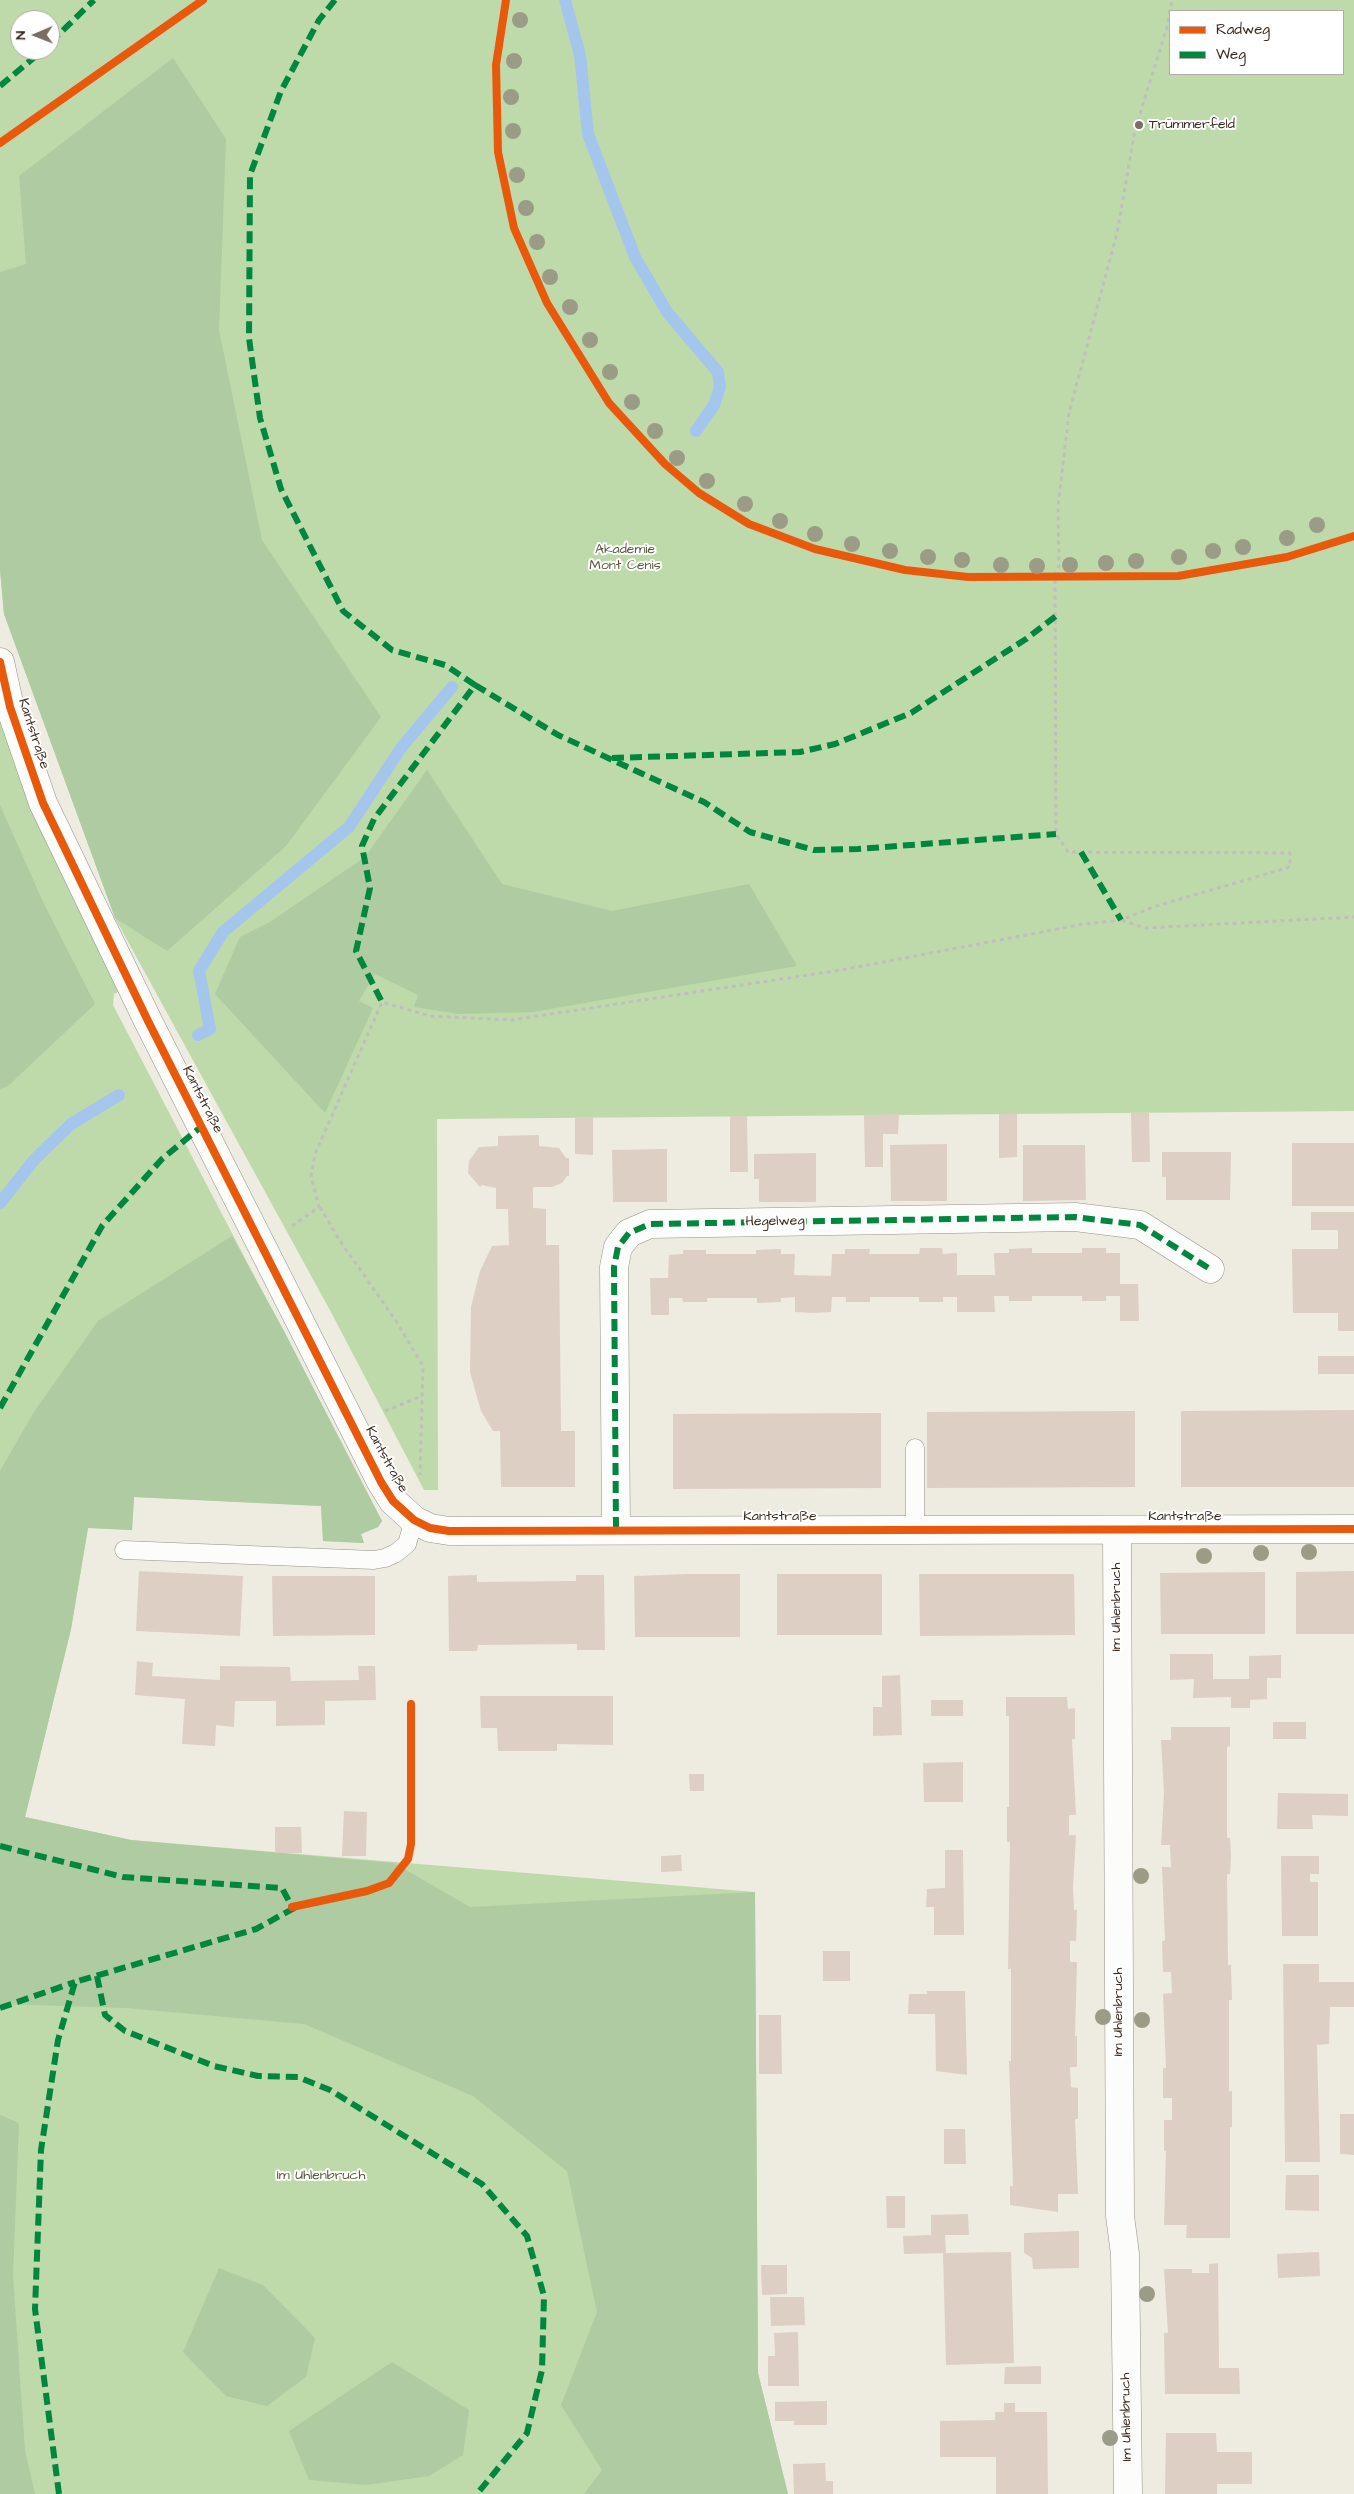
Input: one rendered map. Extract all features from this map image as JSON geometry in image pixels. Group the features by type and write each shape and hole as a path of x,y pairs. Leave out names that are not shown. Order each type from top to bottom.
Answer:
{"street":[{"name":"Kantstraße","path":"0,662 10,707 43,803 148,1021 381,1482 394,1501 414,1520 430,1528 449,1531 616,1529 1354,1529"},
{"name":"Hegelweg","path":"616,1529 614,1268 618,1247 629,1233 650,1224 1076,1217 1140,1225 1210,1269"},
{"name":"Im Uhlenbruch","path":"1117,1530 1120,2216 1125,2254 1128,2494"}],"lane":[{"path":"915,1448 915,1530"},
{"path":"124,1550 374,1560 386,1558 407,1544 414,1520"}],"path":[{"path":"414,1520 420,1479 423,1366 396,1321 340,1241 320,1206 311,1177 315,1154 382,1002 430,1016 511,1020 841,970 1084,924 1121,920 1153,906 1290,867 1290,853 1068,852 1056,834 1055,576 1059,565 1058,507 1069,413 1117,233 1135,130 1169,16"},
{"path":"1121,920 1146,928 1354,917"},
{"path":"300,1222 320,1206"}],"green space":[{"name":"Akademie Mont Cenis","path":"0,0 1354,0 1354,1111 437,1119 438,1490 424,1490 332,1314 115,918 4,614 0,570"},
{"path":"173,58 226,139 219,330 262,540 381,717 286,846 167,951 115,918 4,614 0,570 0,272 26,264 19,176"},
{"name":"Im Uhlenbruch","path":"0,703 120,991 114,994 113,1005 382,1521 378,1527 361,1534 364,1543 323,1541 321,1506 134,1497 132,1530 88,1528 71,1629 25,1817 131,1840 755,1892 758,2373 788,2494 0,2494"},
{"path":"427,770 502,884 612,911 749,884 797,966 533,1012 459,1014 414,1007 418,995 375,974 359,1001 373,1008 325,1113 215,994 240,937 270,922 365,857"},
{"path":"0,805 43,902 95,1004 8,1086 0,1089"},
{"path":"232,1236 283,1329 382,1521 378,1527 361,1534 364,1543 323,1541 321,1506 134,1497 132,1530 88,1528 71,1629 25,1817 131,1840 394,1863 470,1907 755,1892 758,2373 788,2494 584,2494 602,2470 561,2405 597,2312 567,2171 473,2096 304,2024 125,2008 0,2004 0,1471 34,1412 98,1321"},
{"path":"0,2115 19,2123 13,2276 25,2450 35,2494 0,2494"},
{"path":"219,2268 263,2285 315,2338 306,2377 267,2406 226,2396 183,2352"},
{"path":"392,2362 469,2410 463,2455 429,2476 366,2485 309,2480 289,2431"}],"building":[{"path":"1131,1113 1149,1113 1150,1162 1132,1162"},
{"path":"899,1114 898,1134 883,1134 883,1167 865,1167 864,1115"},
{"path":"999,1114 1017,1114 1017,1157 999,1158"},
{"path":"730,1116 747,1116 748,1172 730,1172"},
{"path":"575,1117 593,1117 593,1155 575,1154"},
{"path":"539,1135 539,1146 559,1148 566,1158 569,1158 569,1176 562,1183 552,1187 533,1187 533,1208 546,1209 546,1245 559,1245 561,1431 575,1431 575,1487 501,1487 500,1431 493,1431 481,1411 470,1372 471,1307 480,1271 492,1246 509,1245 508,1209 496,1209 496,1188 482,1185 480,1187 468,1173 469,1161 479,1147 498,1146 498,1136"},
{"path":"1292,1143 1354,1143 1354,1206 1292,1206"},
{"path":"947,1144 947,1201 891,1201 890,1145"},
{"path":"1023,1145 1085,1145 1086,1200 1023,1201"},
{"path":"667,1149 667,1202 613,1202 612,1150"},
{"path":"1162,1152 1231,1152 1230,1200 1166,1200 1166,1177 1162,1177"},
{"path":"816,1153 816,1202 759,1202 759,1179 754,1179 754,1154"},
{"path":"1311,1212 1354,1212 1354,1331 1338,1331 1338,1313 1293,1313 1292,1249 1338,1249 1338,1230 1311,1230"},
{"path":"920,1248 942,1248 943,1254 957,1253 957,1275 995,1275 994,1253 1009,1253 1009,1249 1032,1248 1032,1253 1082,1253 1082,1248 1106,1248 1106,1253 1120,1253 1120,1284 1138,1284 1139,1321 1120,1321 1120,1296 1106,1296 1106,1301 1082,1301 1082,1296 1032,1296 1032,1301 1009,1301 1009,1296 994,1296 995,1312 957,1312 957,1297 943,1297 943,1302 919,1302 919,1297 870,1297 870,1302 846,1302 846,1297 832,1297 831,1312 813,1313 795,1312 795,1297 781,1298 781,1302 757,1303 757,1298 707,1298 707,1302 683,1302 682,1298 669,1298 669,1315 651,1315 650,1278 668,1278 669,1255 683,1254 683,1250 706,1250 706,1254 756,1254 756,1250 781,1249 781,1254 795,1254 794,1275 831,1276 832,1254 845,1254 845,1249 870,1249 869,1254 919,1254"},
{"path":"1318,1356 1354,1356 1354,1374 1318,1374"},
{"path":"1354,1410 1354,1487 1181,1487 1181,1411"},
{"path":"1135,1411 1135,1487 927,1488 927,1412"},
{"path":"881,1413 881,1488 673,1489 673,1414"},
{"path":"139,1571 243,1576 240,1636 136,1631"},
{"path":"1354,1571 1354,1634 1296,1634 1296,1572"},
{"path":"1265,1572 1265,1634 1161,1634 1160,1573"},
{"path":"740,1574 740,1637 635,1637 634,1576"},
{"path":"777,1574 882,1574 882,1635 777,1635"},
{"path":"919,1574 1074,1574 1075,1635 920,1636"},
{"path":"477,1575 477,1582 576,1581 576,1575 604,1575 605,1650 577,1650 577,1644 478,1645 477,1651 449,1651 448,1576"},
{"path":"272,1576 375,1576 375,1635 273,1636"},
{"path":"1170,1654 1213,1654 1213,1679 1249,1679 1249,1656 1281,1655 1281,1678 1267,1678 1267,1699 1250,1700 1250,1708 1231,1708 1231,1697 1193,1698 1194,1679 1170,1680"},
{"path":"137,1661 153,1663 152,1676 220,1680 220,1666 290,1667 291,1681 359,1680 358,1666 375,1666 376,1700 325,1701 325,1725 276,1726 276,1701 235,1701 234,1727 216,1725 215,1746 182,1744 185,1699 135,1695"},
{"path":"900,1675 902,1735 873,1736 873,1707 882,1707 882,1676"},
{"path":"480,1696 613,1696 613,1745 557,1744 557,1751 498,1751 497,1728 481,1728"},
{"path":"1006,1697 1067,1697 1068,1709 1075,1708 1075,1739 1072,1739 1076,1815 1069,1815 1069,1835 1076,1835 1073,1888 1074,1910 1077,1910 1076,1941 1070,1941 1070,1962 1077,1962 1075,2036 1077,2036 1077,2067 1070,2067 1071,2087 1078,2088 1078,2119 1075,2119 1078,2194 1058,2194 1058,2212 1010,2205 1010,2186 1013,2186 1009,2061 1011,2061 1011,1969 1008,1969 1010,1842 1007,1842 1007,1807 1009,1807 1009,1716 1006,1716"},
{"path":"931,1700 963,1700 963,1716 931,1716"},
{"path":"1273,1722 1306,1722 1306,1739 1273,1739"},
{"path":"1171,1727 1230,1727 1230,1746 1227,1747 1227,1838 1230,1838 1231,1856 1230,1874 1227,1874 1228,1965 1231,1965 1232,2000 1229,2000 1229,2091 1232,2091 1232,2127 1230,2127 1230,2238 1186,2238 1187,2225 1164,2225 1166,2151 1164,2150 1164,2120 1172,2120 1172,2098 1163,2098 1163,2068 1166,2068 1163,1994 1172,1993 1171,1972 1163,1972 1162,1941 1165,1941 1162,1867 1171,1867 1170,1845 1161,1845 1164,1793 1161,1740 1171,1740"},
{"path":"963,1762 963,1802 924,1802 923,1763"},
{"path":"689,1774 704,1774 704,1791 690,1791"},
{"path":"1278,1793 1348,1794 1348,1816 1312,1815 1313,1829 1277,1829"},
{"path":"344,1811 367,1812 366,1856 342,1856"},
{"path":"275,1827 301,1827 302,1853 275,1853"},
{"path":"945,1850 963,1850 964,1935 934,1935 934,1907 926,1907 927,1889 945,1888"},
{"path":"681,1855 682,1871 661,1872 661,1856"},
{"path":"1281,1856 1319,1856 1319,1874 1310,1874 1310,1882 1318,1882 1318,1936 1282,1936"},
{"path":"823,1951 850,1951 850,1981 823,1981"},
{"path":"1283,1964 1319,1964 1319,1982 1354,1982 1354,2007 1330,2007 1329,2044 1317,2045 1320,2162 1285,2162"},
{"path":"927,1991 965,1991 967,2075 936,2071 935,2014 908,2014 909,1994 927,1994"},
{"path":"759,2015 781,2015 782,2074 759,2074"},
{"path":"1340,2114 1354,2114 1354,2155 1340,2154"},
{"path":"944,2129 965,2129 966,2164 944,2164"},
{"path":"1286,2175 1319,2175 1319,2211 1285,2210"},
{"path":"886,2196 905,2196 905,2228 887,2228"},
{"path":"968,2214 969,2235 945,2235 946,2253 1011,2252 1014,2363 946,2365 943,2253 904,2254 903,2236 931,2235 931,2215"},
{"path":"1079,2231 1079,2268 1033,2269 1032,2258 1024,2253 1024,2233"},
{"path":"1319,2252 1320,2276 1278,2278 1277,2254"},
{"path":"1218,2263 1219,2368 1239,2368 1240,2394 1165,2394 1164,2333 1168,2333 1164,2269 1192,2269 1192,2273 1209,2273 1209,2264"},
{"path":"761,2265 787,2265 787,2294 762,2295"},
{"path":"770,2297 804,2297 805,2325 771,2326"},
{"path":"798,2332 799,2386 768,2386 768,2356 775,2356 774,2333"},
{"path":"1041,2366 1041,2384 1004,2384 1005,2367"},
{"path":"827,2401 827,2425 794,2425 794,2421 775,2421 775,2402"},
{"path":"1004,2403 1015,2403 1015,2412 1047,2412 1048,2494 996,2494 996,2457 940,2457 940,2421 995,2420 995,2412 1004,2412"},
{"path":"1166,2433 1216,2433 1217,2452 1252,2452 1252,2484 1217,2484 1217,2494 1165,2494"},
{"path":"825,2463 826,2481 833,2481 833,2494 794,2494 793,2464"}],"waterway":[{"path":"565,0 580,55 588,134 635,257 667,312 718,372 720,387 714,405 696,431"},
{"path":"198,1035 210,1029 199,971 223,932 349,827 401,748 452,687"},
{"path":"0,1203 34,1160 71,1124 119,1095"}],"marked path":[{"path":"60,33 94,0"},
{"path":"335,0 319,20 281,91 250,175 249,338 260,418 281,489 343,611 392,650 445,665 475,685 374,819 362,846 370,888 356,951 382,1002"},
{"path":"0,86 31,60"},
{"path":"612,758 800,752 835,744 911,713 1026,639 1056,616"},
{"path":"475,685 558,735 704,802 750,832 814,850 858,849 1056,834"},
{"path":"1081,852 1121,920"},
{"path":"0,1408 102,1226 162,1159 202,1126"},
{"path":"616,1529 614,1267 618,1247 629,1233 650,1224 1075,1217 1140,1225 1210,1269"},
{"path":"0,1846 123,1877 282,1888 292,1907"},
{"path":"59,2494 35,2309 41,2150 58,2040 75,1982 256,1929 296,1907"},
{"path":"97,1976 105,2015 125,2031 214,2066 258,2076 298,2077 330,2090 482,2184 527,2236 544,2296 542,2370 527,2433 477,2494"},
{"path":"0,2008 75,1982"}],"cycle path":[{"path":"0,143 203,0"},
{"path":"506,0 496,65 498,152 514,228 547,303 609,403 665,464 699,493 749,524 815,549 905,570 968,577 1178,576 1287,557 1354,536"},
{"path":"0,662 10,707 43,803 148,1021 381,1482 393,1501 414,1520 430,1528 449,1531 1354,1529"},
{"path":"292,1907 367,1891 389,1883 408,1859 411,1844 411,1704"}],"place":[{"name":"Trümmerfeld","path":"1139,125"}]}
